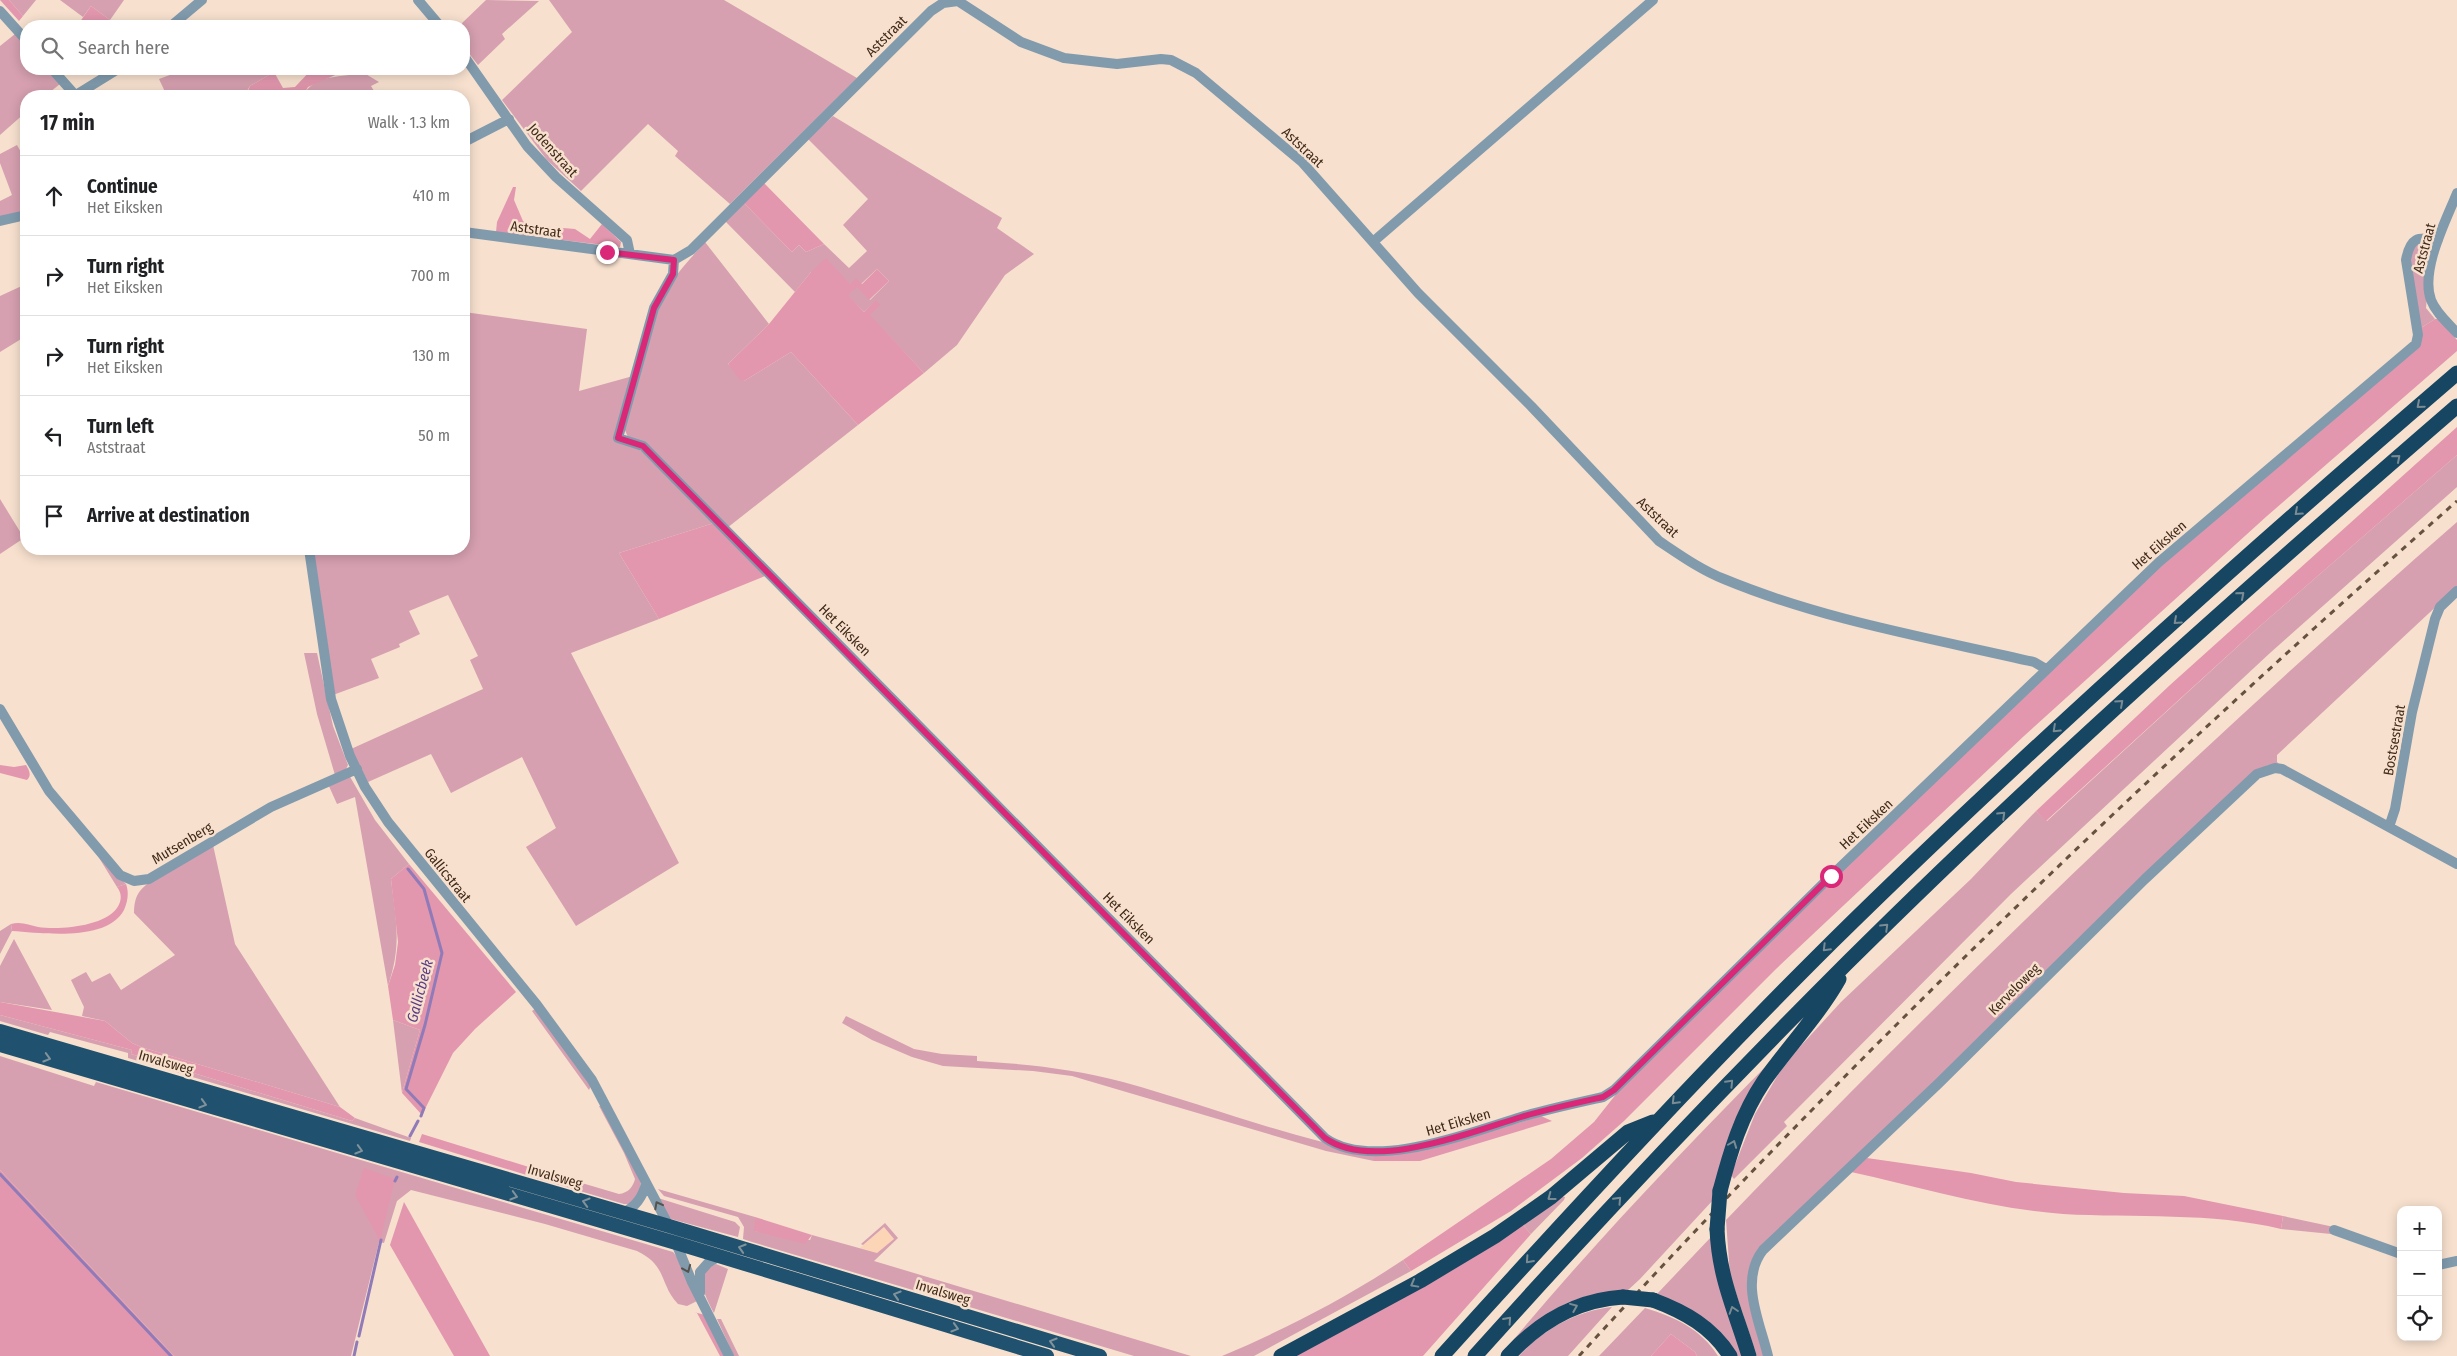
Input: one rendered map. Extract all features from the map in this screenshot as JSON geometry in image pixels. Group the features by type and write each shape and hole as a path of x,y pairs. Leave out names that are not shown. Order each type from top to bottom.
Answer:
{"highway":[{"path":"1442,1356 1656,1121 1836,938 2055,730 2345,469 2457,373"},
{"path":"1475,1356 1590,1229 1849,961 2072,748 2194,636 2457,406"},
{"path":"1749,1356 1724,1286 1718,1251 1717,1229 1720,1191 1731,1150 1749,1108 1764,1082 1829,996 1849,961"},
{"name":"Invalsweg","path":"0,1031 669,1226 1100,1356"},
{"path":"0,1045 676,1243 1047,1356"},
{"path":"1281,1356 1420,1281 1495,1236 1551,1197 1628,1132 1656,1121"},
{"path":"1508,1356 1536,1329 1562,1312 1597,1300 1623,1297 1654,1300 1681,1311 1714,1335 1730,1356"}],"street":[{"path":"178,20 202,0"},
{"path":"418,0 435,20"},
{"path":"1374,241 1653,0"},
{"name":"Aststraat","path":"470,233 674,260 691,250 931,11 943,3 958,1 1021,42 1064,58 1117,64 1161,59 1181,64 1196,73 1302,162 1374,241 1418,293 1531,406 1659,541 1683,557 1724,579 1806,607 1852,621 2034,662 2046,669"},
{"path":"0,11 20,33"},
{"name":"Jodenstraat","path":"470,65 527,146 556,177 627,240 630,254"},
{"path":"57,75 71,90"},
{"path":"85,90 109,75"},
{"path":"470,139 509,120"},
{"name":"Aststraat","path":"2456,331 2434,306 2429,290 2431,264 2438,240 2457,193"},
{"path":"0,222 20,217"},
{"name":"Het Eiksken","path":"674,260 673,274 654,308 618,438 643,446 1325,1138 1343,1147 1368,1150 1407,1148 1440,1143 1520,1117 1609,1094 2158,562 2416,344 2418,335 2406,260 2408,250 2410,243 2417,239 2438,240"},
{"name":"Gallicstraat","path":"310,555 327,682 338,724 356,769 388,822 536,1004 582,1066 607,1104 669,1226"},
{"name":"Bostsestraat","path":"2390,827 2395,809 2412,712 2435,619 2440,607 2457,591"},
{"name":"Mutsenberg","path":"0,709 49,791 120,875 127,879 141,882 271,807 356,769"},
{"name":"Kerveloweg","path":"1768,1356 1750,1281 1756,1260 1763,1250 1939,1083 2145,879 2257,774 2275,768 2282,769 2390,827"},
{"path":"2390,827 2457,864"},
{"path":"623,1213 634,1206 643,1195 646,1184"},
{"path":"2334,1230 2397,1253"},
{"path":"676,1243 729,1356"},
{"path":"700,1294 700,1272 708,1263 719,1256"},
{"path":"2442,1264 2457,1261"}],"shaded area":[{"path":"0,0 9,0 23,16 19,21"},
{"path":"9,0 36,0 23,16"},
{"path":"60,0 124,0 110,20 91,6 83,17"},
{"path":"486,0 539,1 502,34 505,39 478,65 470,55 470,20 465,20"},
{"path":"549,0 724,0 857,78 730,204 675,156 678,151 648,124 581,191 547,160 502,100 572,32"},
{"path":"91,6 110,20 81,20"},
{"path":"15,34 20,39 20,75 52,75 60,84 52,90 20,90 20,117 0,135 0,46"},
{"path":"170,75 269,75 250,86 248,90 164,90 159,79"},
{"path":"269,75 276,75 283,88 295,87 306,75 335,75 308,87 306,90 248,90 250,86"},
{"path":"367,75 379,82 371,86 373,90 307,90 322,80 338,76"},
{"path":"833,116 1002,218 997,228 1034,254 1005,275 957,345 924,373 869,315 876,301 864,312 847,295 857,286 870,300 889,281 877,269 861,284 850,284 811,272 795,292 725,221 744,203 792,252 799,245 806,252 824,244 849,268 867,251 843,225 868,199 808,139"},
{"path":"17,145 20,150 20,212 7,216 0,216 0,201 12,195 0,163 0,154"},
{"path":"764,183 824,244 806,252 799,245 792,252 744,203"},
{"path":"513,187 516,187 514,200 523,221 528,225 575,229 590,239 602,224 621,242 620,247 496,232 497,222"},
{"path":"705,242 769,324 728,364 744,381 791,352 858,425 727,528 628,437 624,428 649,334 663,298 683,267"},
{"path":"2427,242 2431,250 2426,308 2435,319 2421,328 2409,261 2413,244"},
{"path":"826,258 850,284 856,278 862,284 877,269 889,281 869,300 857,287 848,295 864,312 876,300 880,305 870,315 924,373 858,425 791,352 744,381 740,380 728,364 769,324 811,272"},
{"path":"20,287 20,340 0,352 0,296"},
{"path":"470,313 587,329 579,391 633,376 614,439 639,449 714,523 619,553 659,619 571,653 679,863 576,926 526,847 556,828 522,757 451,793 431,754 368,782 351,749 483,689 470,660 478,656 448,595 409,611 420,634 399,644 400,647 371,659 379,678 333,695 314,555 470,555"},
{"path":"2435,319 2439,319 2457,340 2457,351 2267,516 2024,736 1776,969 1624,1121 1582,1158 1511,1211 1411,1271 1403,1260 1551,1159 1594,1122 1617,1093 1765,945 2159,567 2419,346 2421,328"},
{"path":"2457,427 2457,455 2260,626 2046,821 2036,811 2170,685"},
{"path":"2457,455 2457,487 2270,653 2011,894 1784,1122 1787,1126 1734,1179 1731,1175 1755,1114 1779,1073 1841,1002 1971,879 2036,811 2047,821 2260,626"},
{"path":"0,499 20,532 20,541 0,554"},
{"path":"2457,522 2457,587 2277,755 2277,762 2280,765 2268,765 1751,1263 1765,1356 1757,1356 1730,1275 1726,1220 1903,1040 2084,863 2176,776"},
{"path":"714,523 765,576 659,619 619,553"},
{"path":"304,653 317,653 333,726 348,765 345,771 335,775 317,714"},
{"path":"0,765 14,767 26,765 30,774 27,780 0,773"},
{"path":"349,775 375,820 409,864 391,879 397,933 395,958 388,986 355,797 337,804 328,784"},
{"path":"213,845 235,944 340,1107 141,1047 132,1043 105,1021 82,1016 84,1007 71,980 86,972 92,982 110,973 121,990 175,955 134,913 138,893 154,879 174,866"},
{"path":"93,848 114,873 126,884 117,887"},
{"path":"409,864 516,992 475,1029 453,1053 422,1115 402,1093 420,1030 393,1020 388,986 395,965 398,942 391,879"},
{"path":"126,884 128,897 124,910 116,920 104,927 89,931 57,934 12,931 11,924 15,923 57,928 80,926 102,919 117,908 121,897 117,887"},
{"path":"11,924 12,931 0,954 0,931"},
{"path":"14,939 52,1010 0,1002 0,966"},
{"path":"0,1002 105,1021 132,1043 141,1047 340,1107 355,1118 352,1121 131,1054 132,1050 0,1015"},
{"path":"535,1009 591,1086 589,1090 532,1011"},
{"path":"0,1015 132,1050 131,1054 352,1121 355,1118 411,1138 410,1141 128,1058 128,1053 50,1032 48,1035 0,1021"},
{"path":"846,1016 914,1049 942,1054 977,1056 977,1061 1051,1068 1105,1077 1310,1139 1374,1153 1374,1161 1326,1151 1072,1076 1033,1071 943,1066 912,1057 872,1040 842,1023"},
{"path":"393,1020 420,1030 402,1093"},
{"path":"1777,1055 1714,1199 1627,1291 1590,1295 1563,1305 1538,1321 1510,1344 1640,1196"},
{"path":"0,1056 94,1086 96,1082 673,1252 697,1301 687,1306 678,1304 672,1297 659,1269 647,1257 637,1251 545,1224 411,1190 397,1201 384,1243 379,1242 351,1356 174,1356 0,1170"},
{"path":"599,1106 604,1106 641,1183 639,1193 630,1204 624,1204 546,1181 548,1173 619,1194 631,1187 635,1179 624,1153"},
{"path":"1541,1116 1552,1121 1420,1161 1374,1161 1374,1153 1434,1148"},
{"path":"422,1134 548,1173 546,1181 419,1142"},
{"path":"1867,1158 1971,1173 2016,1182 2124,1193 2184,1196 2283,1216 2281,1229 2228,1220 2063,1214 2010,1207 1956,1197 1851,1172"},
{"path":"364,1168 395,1179 380,1241 355,1195"},
{"path":"0,1170 174,1356 0,1356"},
{"path":"658,1189 755,1217 755,1231 810,1240 812,1235 877,1253 894,1239 884,1227 863,1245 861,1244 885,1223 898,1238 874,1261 1191,1356 1134,1356 752,1242 743,1239 744,1227 738,1217 664,1196"},
{"path":"1561,1196 1565,1197 1564,1200 1531,1234 1523,1225"},
{"path":"658,1198 735,1222 740,1227 738,1237 671,1219 667,1216"},
{"path":"404,1202 490,1356 454,1356 390,1245"},
{"path":"2283,1216 2334,1227 2331,1234 2281,1229"},
{"path":"755,1217 812,1235 805,1244 754,1231"},
{"path":"1523,1225 1531,1234 1423,1356 1295,1356"},
{"path":"884,1227 894,1239 877,1253 860,1248"},
{"path":"1712,1236 1743,1356 1735,1356 1656,1295"},
{"path":"1403,1260 1411,1271 1254,1356 1222,1356 1315,1312"},
{"path":"716,1264 728,1269 714,1313 705,1293 703,1280 704,1273"},
{"path":"1612,1307 1568,1356 1519,1356 1528,1346 1561,1323 1586,1313"},
{"path":"1645,1308 1686,1325 1704,1338 1718,1356 1697,1356 1695,1352 1671,1334 1651,1356 1599,1356"},
{"path":"694,1312 705,1315 724,1356 720,1356 697,1313"},
{"path":"717,1319 721,1319 739,1356 734,1356"},
{"path":"1671,1334 1695,1352 1697,1356 1651,1356"}],"waterway":[{"name":"Gallicbeek","path":"408,869 424,889 442,953 425,1025 406,1089 424,1108 421,1116"},
{"name":"Gallicbeek","path":"410,1136 418,1121"},
{"path":"0,1174 171,1356"},
{"name":"Gallicbeek","path":"395,1181 397,1177"},
{"name":"Gallicbeek","path":"359,1336 381,1240"},
{"name":"Gallicbeek","path":"354,1356 357,1342"}],"railway":[{"path":"1579,1356 1789,1133 2006,916 2229,706 2457,501"}],"route":[{"path":"607,252 674,260 673,274 654,308 618,438 643,446 1280,1090 1325,1138 1334,1144 1368,1150 1407,1148 1440,1143 1482,1131 1520,1117 1603,1097 1614,1090 1831,876"}]}
